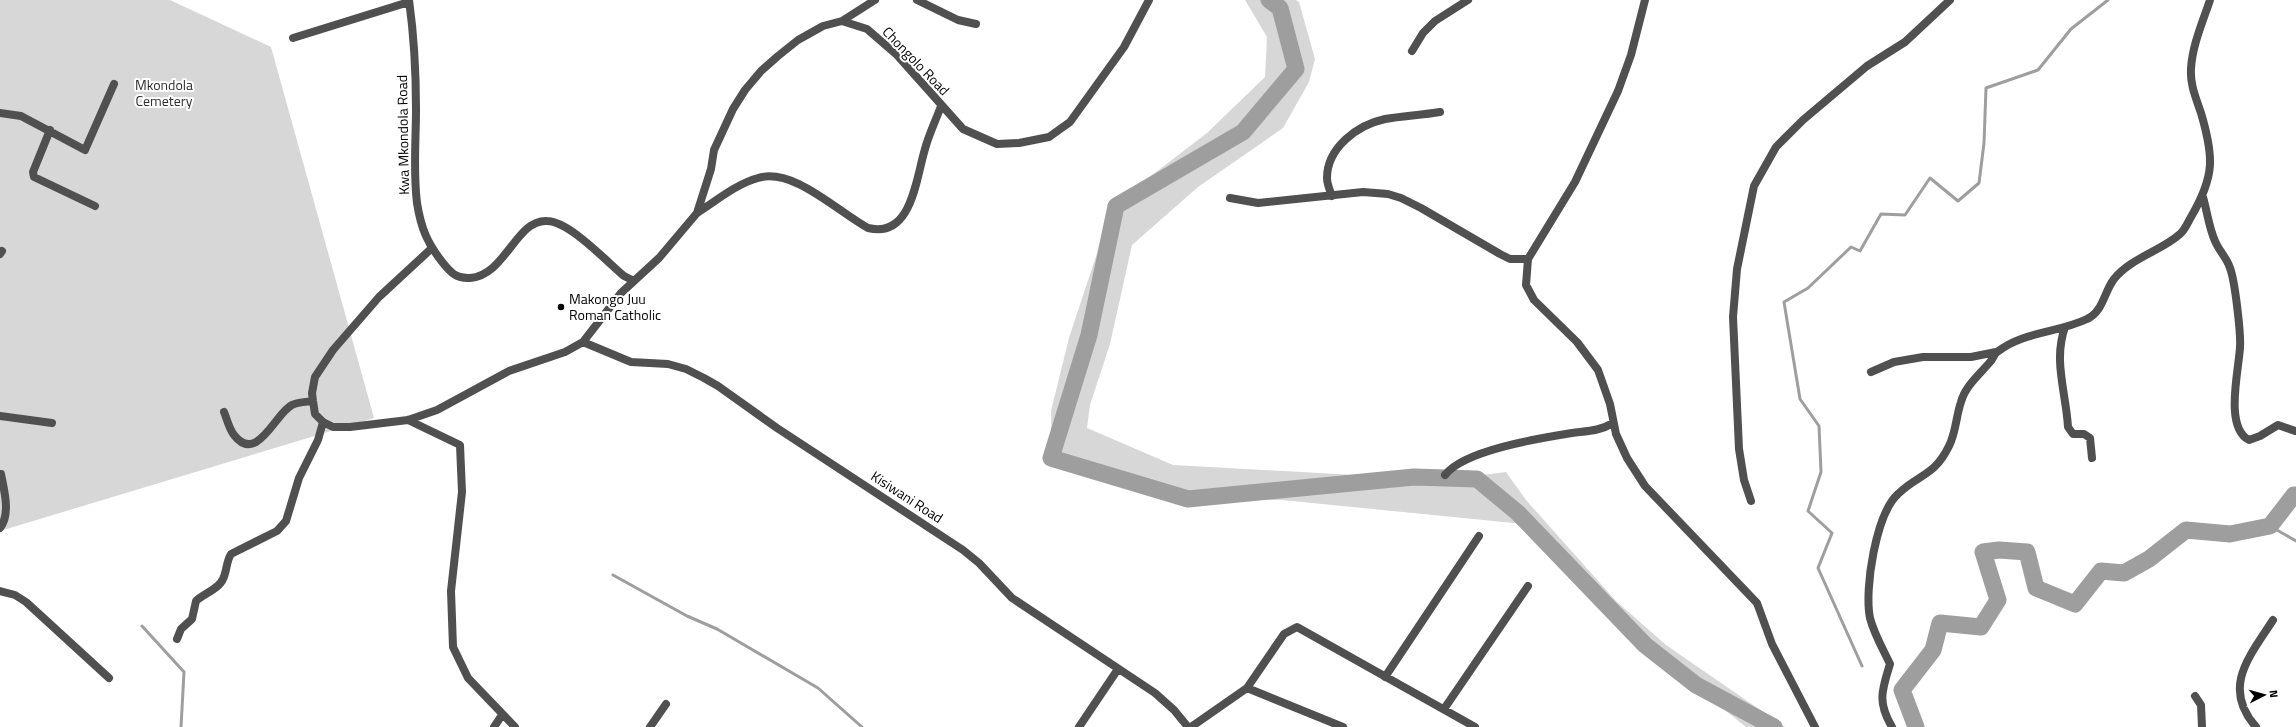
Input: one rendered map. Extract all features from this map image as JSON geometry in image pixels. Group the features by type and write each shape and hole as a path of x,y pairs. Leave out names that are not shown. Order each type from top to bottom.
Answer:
{"street":[{"path":"697,213 714,150 733,109 745,90 761,71 798,40 822,26 842,21 875,0"},
{"path":"917,0 958,20 976,24"},
{"name":"Chongolo Road","path":"842,21 867,30 882,41 963,129 997,144 1019,143 1049,137 1070,122 1110,69 1127,43 1149,0"},
{"path":"1412,51 1424,33 1435,21 1468,0"},
{"path":"1646,0 1632,55 1618,91 1575,182 1528,260 1526,285 1534,300 1577,342 1594,364 1606,390 1613,423 1621,446 1645,486 1757,603 1772,644 1815,727"},
{"path":"1752,501 1744,480 1739,449 1733,317 1737,269 1754,186 1776,147 1803,120 1868,66 1905,42 1950,0"},
{"path":"1871,372 1894,362 1923,357 1971,357 1996,352 2038,332 2065,327 2094,316 2115,278 2147,254 2181,233 2209,182 2211,159 2207,135 2192,89 2191,67 2210,0"},
{"path":"293,38 409,1"},
{"name":"Kwa Mkondola Road","path":"409,1 415,63 416,189 425,235 432,248 454,275 462,279 478,277 493,269 521,234 534,224 546,220 558,223 572,231 606,262 634,281"},
{"path":"0,113 15,114 50,130 85,150 114,84"},
{"path":"432,248 379,297 333,350 315,377 312,393 313,401 316,414 322,422 333,427 350,427 408,420 437,410 509,371 565,352 583,342 609,307 659,258 697,213 725,195 758,178 775,176 791,180 868,228 876,230 893,226 900,220 910,203 925,148 941,106"},
{"path":"1332,196 1327,180 1329,165 1337,148 1350,134 1385,120 1440,112"},
{"path":"50,130 33,172 34,177 95,206"},
{"path":"1230,198 1258,203 1369,192 1401,198 1510,259 1528,260"},
{"path":"2202,197 2215,241 2227,261 2233,279 2240,345 2235,390 2237,426 2240,433 2249,440 2260,436 2278,424 2295,431"},
{"path":"2065,327 2060,342 2059,358 2068,427 2073,434 2084,434 2090,438 2092,458"},
{"name":"Kisiwani Road","path":"583,342 631,362 668,364 686,369 718,386 760,417 963,550 979,563 1012,598 1155,693 1174,710 1188,727"},
{"path":"1892,727 1884,715 1881,697 1890,664 1875,633 1870,616 1870,567 1877,538 1887,512 1896,495 1930,473 1942,460 1950,445 1961,399 1975,378 1992,360 1996,352"},
{"path":"224,412 234,434 247,443 253,443 267,434 291,405 313,401"},
{"path":"0,416 52,423"},
{"path":"408,420 460,445 462,492 451,591 453,647 468,678 515,727"},
{"path":"177,638 182,629 192,619 196,601 221,583 224,578 227,561 231,554 277,531 286,521 299,478 318,440 322,422"},
{"path":"1445,475 1460,464 1491,452 1536,439 1596,431 1613,423"},
{"path":"0,528 3,524 6,510 1,474"},
{"path":"1385,677 1479,536"},
{"path":"1444,709 1528,586"},
{"path":"0,591 15,595 26,602 109,678"},
{"path":"2256,727 2242,707 2239,694 2239,683 2244,666 2273,620"},
{"path":"1191,727 1247,688 1284,634 1297,628 1476,727"},
{"path":"1079,727 1118,669"},
{"path":"1247,688 1343,727"},
{"path":"2195,696 2201,705 2202,727"},
{"path":"650,727 666,704"},
{"path":"494,727 502,715"}],"green space":[{"name":"Mkondola Cemetery","path":"0,0 170,0 271,47 374,418 0,531"},
{"path":"1245,0 1296,0 1299,2 1315,59 1309,82 1283,128 1198,187 1132,245 1110,344 1090,405 1087,428 1173,465 1444,480 1506,472 1526,500 1616,601 1666,645 1785,727 1746,727 1666,663 1615,615 1534,525 1282,500 1184,499 1132,486 1052,462 1051,411 1069,338 1113,205 1207,133 1265,77 1267,37"}],"waterway":[{"path":"1269,0 1280,8 1296,69 1243,132 1116,206 1089,335 1051,458 1188,499 1414,477 1477,479 1518,513 1645,645 1696,685 1774,727"},
{"path":"1862,666 1818,568 1832,533 1808,511 1821,472 1819,426 1800,399 1784,302 1808,288 1851,247 1860,251 1881,214 1905,215 1930,178 1958,201 1979,183 1984,143 1986,88 2038,70 2071,29 2108,0"},
{"path":"1916,727 1902,690 1933,650 1940,623 1981,627 1998,600 1983,552 1999,550 2027,552 2036,588 2075,604 2101,571 2124,573 2149,559 2186,530 2230,534 2270,526 2294,495 2296,495"},
{"path":"2270,526 2296,541"},
{"path":"613,575 687,616 717,629 818,688 862,727"},
{"path":"142,626 184,672 181,727"}],"place":[{"name":"Makongo Juu Roman Catholic","path":"561,307"}]}
